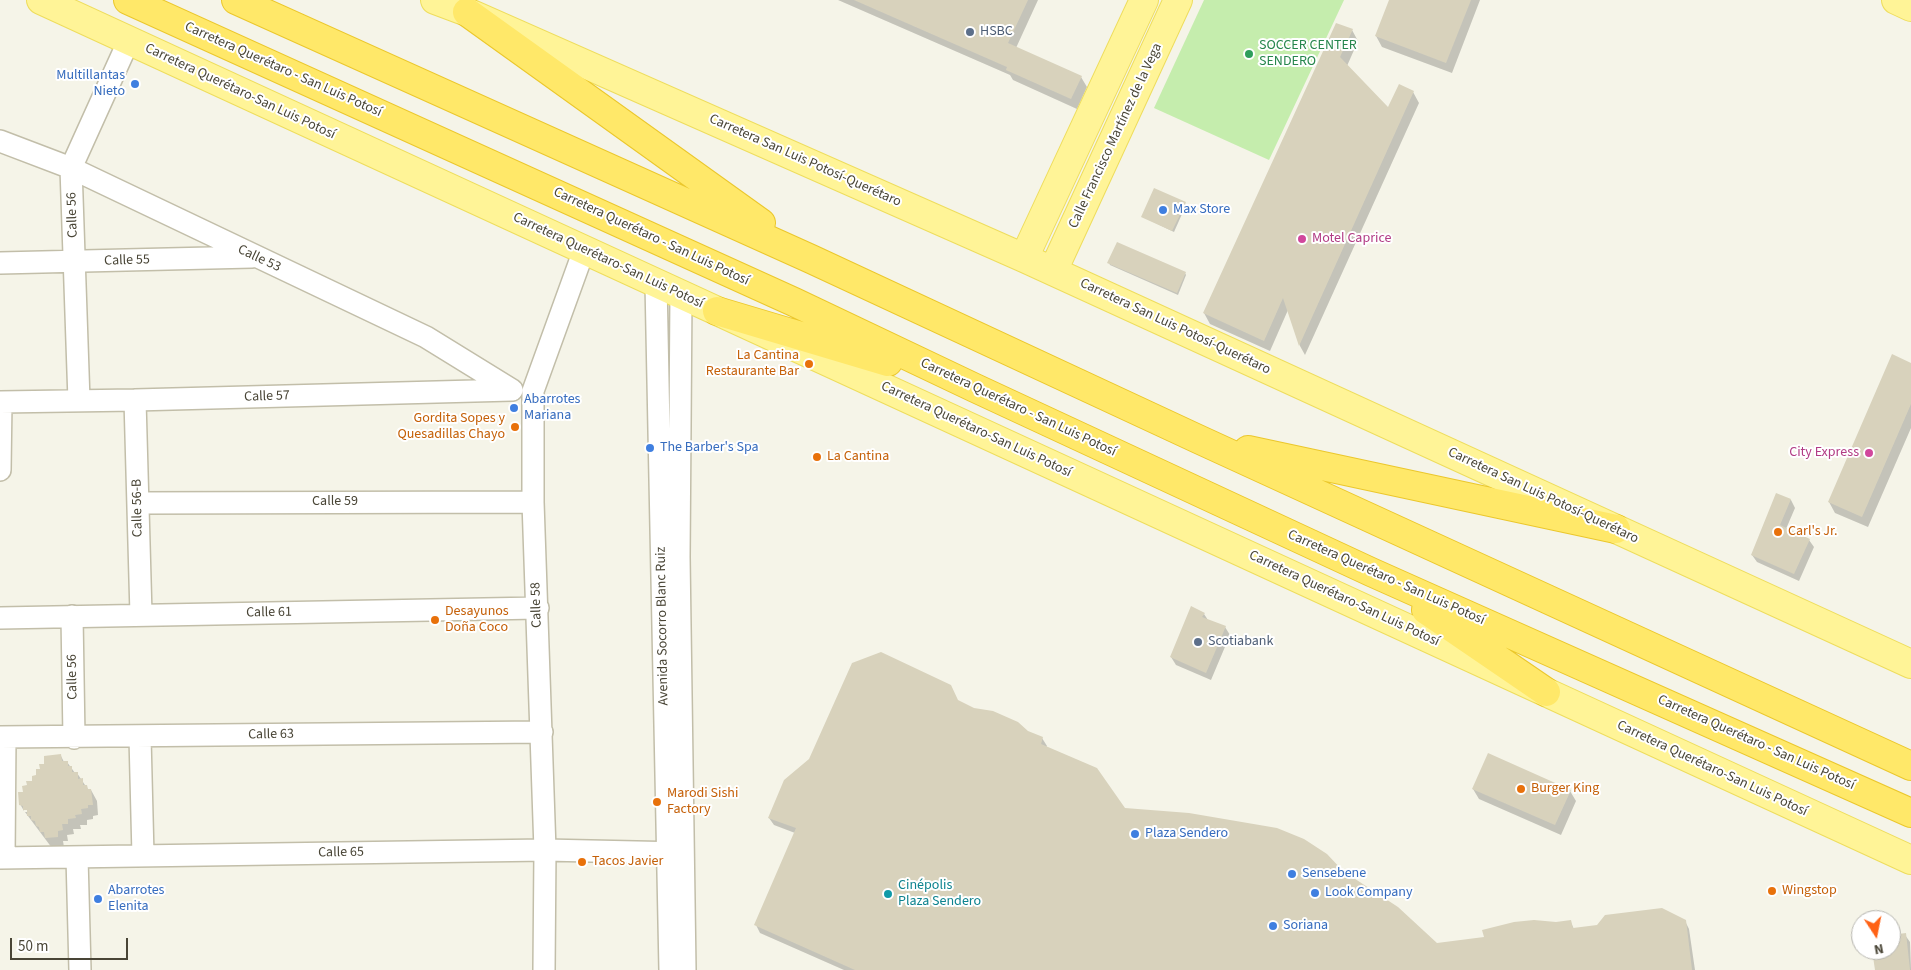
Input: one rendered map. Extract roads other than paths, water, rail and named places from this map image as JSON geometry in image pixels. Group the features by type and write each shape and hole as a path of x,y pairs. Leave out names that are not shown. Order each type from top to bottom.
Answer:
{"highway":[{"name":"Carretera Querétaro - San Luis Potosí","path":"128,0 731,273 1371,572 1905,810"},
{"path":"236,0 811,259 1908,765"},
{"path":"467,12 811,259"},
{"path":"717,311 975,388"},
{"path":"1198,439 1616,529"},
{"path":"1371,572 1546,692"}],"main road":[{"name":"Carretera Querétaro-San Luis Potosí","path":"41,0 1911,860"},
{"name":"Carretera San Luis Potosí-Querétaro","path":"434,0 467,12 1053,271 1911,664"},
{"path":"1024,258 1144,0"},
{"name":"Calle Francisco Martínez de la Vega","path":"1053,271 1178,0"},
{"path":"1896,0 1911,8"},
{"path":"1094,106 1124,119"}],"street":[{"name":"Calle 56","path":"79,401 71,168 129,40"},
{"name":"Calle 53","path":"0,141 71,168 426,337 523,390"},
{"name":"Calle 58","path":"544,970 545,850 538,608 533,502 523,390 584,250"},
{"name":"Calle 55","path":"0,263 255,257"},
{"name":"Avenida Socorro Blanc Ruiz","path":"656,283 675,852 685,970"},
{"name":"Avenida Socorro Blanc Ruiz","path":"670,970 675,852 681,294"},
{"path":"659,366 668,360 675,360 680,366"},
{"name":"Calle 57","path":"0,402 523,390"},
{"name":"Calle 56-B","path":"135,400 141,615"},
{"path":"0,402 0,470"},
{"name":"Calle 59","path":"138,503 533,502"},
{"name":"Calle 61","path":"0,618 538,608"},
{"name":"Calle 56","path":"72,616 74,738"},
{"name":"Calle 63","path":"2,737 74,738 542,732"},
{"path":"2,737 2,858"},
{"path":"140,737 143,856"},
{"name":"Calle 65","path":"2,858 545,850 675,852"},
{"path":"77,857 80,970"}],"place":[{"name":"HSBC","path":"970,32"},
{"name":"SOCCER CENTER SENDERO","path":"1249,54"},
{"name":"Multillantas Nieto","path":"135,84"},
{"name":"Max Store","path":"1163,210"},
{"name":"Motel Caprice","path":"1302,239"},
{"name":"La Cantina Restaurante Bar","path":"809,364"},
{"name":"Abarrotes Mariana","path":"514,408"},
{"name":"Gordita Sopes y Quesadillas Chayo","path":"515,427"},
{"name":"The Barber's Spa","path":"650,448"},
{"name":"City Express","path":"1869,453"},
{"name":"La Cantina","path":"817,457"},
{"name":"Carl's Jr.","path":"1778,532"},
{"name":"Desayunos Doña Coco","path":"435,620"},
{"name":"Scotiabank","path":"1198,642"},
{"name":"Burger King","path":"1521,789"},
{"name":"Marodi Sishi Factory","path":"657,802"},
{"name":"Plaza Sendero","path":"1135,834"},
{"name":"Tacos Javier","path":"582,862"},
{"name":"Sensebene","path":"1292,874"},
{"name":"Wingstop","path":"1772,891"},
{"name":"Look Company","path":"1315,893"},
{"name":"Cinépolis Plaza Sendero","path":"888,894"},
{"name":"Abarrotes Elenita","path":"98,899"},
{"name":"Soriana","path":"1273,926"}]}
